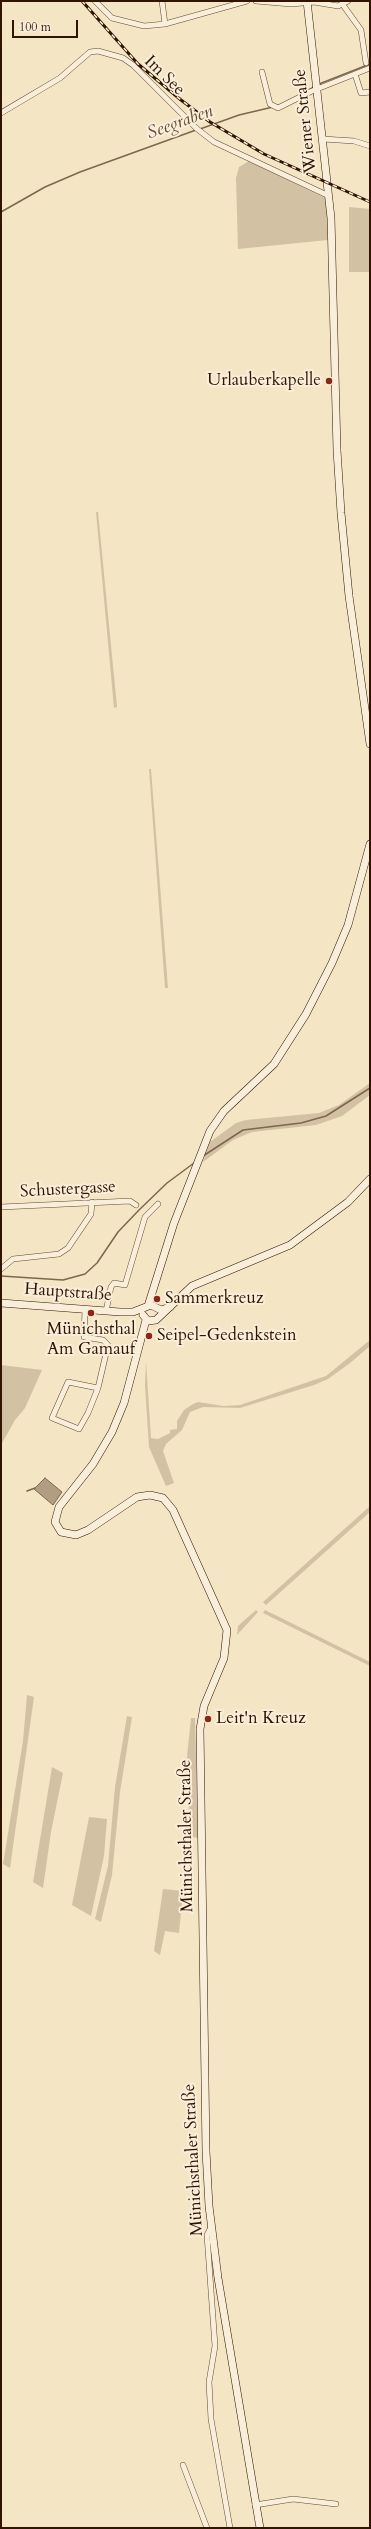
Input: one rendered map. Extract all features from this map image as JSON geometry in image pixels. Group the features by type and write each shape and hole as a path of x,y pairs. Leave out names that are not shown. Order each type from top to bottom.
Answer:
{"street":[{"path":"95,1 112,18 121,22 140,26 165,24 247,1"},
{"path":"162,1 165,24"},
{"path":"256,1 308,2 343,5 348,1"},
{"name":"Wiener Straße","path":"308,2 318,86 332,237 339,484 349,596 370,744"},
{"path":"343,5 361,30 366,63"},
{"name":"Im See","path":"1,113 60,78 90,52 98,51 123,58 133,65 196,128 223,147 329,196"},
{"path":"262,72 274,107 318,86 370,68"},
{"path":"355,74 361,94 370,92"},
{"path":"323,139 354,141 370,146"},
{"name":"Münichsthaler Straße","path":"260,2528 211,2226 205,2125 200,1730 204,1706 224,1658 227,1630 173,1510 163,1498 150,1495 137,1497 88,1530 76,1535 61,1532 55,1522 59,1507 92,1464 112,1432 124,1403 143,1332 146,1312 172,1229 199,1156 218,1117 274,1064 306,1014 343,939 370,844"},
{"path":"143,1332 192,1286 290,1245 348,1202 370,1179"},
{"name":"Schustergasse","path":"1,1207 130,1201 136,1205"},
{"path":"1,1269 13,1259 59,1254 68,1248 91,1214 92,1202"},
{"path":"106,1311 111,1287 114,1283 125,1285 146,1217 158,1204"},
{"path":"153,1293 157,1308 156,1320"},
{"name":"Hauptstraße","path":"1,1303 85,1310 146,1312"},
{"path":"146,1312 157,1308 167,1309 173,1305"},
{"path":"85,1310 84,1337 103,1340 108,1345 98,1388 88,1413 78,1430 52,1418 68,1382 98,1388"},
{"path":"146,1312 156,1320"},
{"path":"211,2226 207,2235 215,2346 209,2389 211,2419 230,2528"},
{"path":"183,2465 207,2528"},
{"path":"256,2504 293,2499 336,2504"}],"shaded area":[{"path":"249,161 327,199 328,240 238,249 236,178 239,167"},
{"path":"349,207 370,209 370,272 349,272"},
{"path":"96,512 98,512 117,707 114,708"},
{"path":"149,769 151,769 168,988 165,988"},
{"path":"370,1083 370,1095 342,1116 316,1125 252,1132 233,1140 203,1162 210,1142 236,1123 246,1120 319,1113 339,1105"},
{"path":"370,1340 370,1346 350,1363 328,1379 314,1385 240,1408 203,1407 190,1412 182,1430 166,1444 163,1451 174,1483 166,1486 149,1447 145,1386 146,1361 151,1438 158,1439 170,1433 170,1430 177,1429 177,1421 184,1410 193,1404 198,1402 223,1406 240,1405 326,1376"},
{"path":"1,1365 42,1370 25,1408 15,1420 1,1445"},
{"path":"45,1478 62,1492 53,1505 34,1489"},
{"path":"370,1506 370,1512 266,1605 263,1602"},
{"path":"256,1610 258,1612 237,1635 238,1626"},
{"path":"265,1610 370,1662 370,1666 263,1613"},
{"path":"27,1695 34,1697 10,1868 3,1864 23,1741"},
{"path":"127,1716 132,1717 120,1792 112,1875 101,1922 95,1919 108,1866 115,1787"},
{"path":"191,1718 195,1718 198,1838 188,1836 190,1772 186,1772 186,1766"},
{"path":"52,1767 63,1773 51,1832 43,1888 33,1882"},
{"path":"89,1817 107,1819 104,1856 91,1916 72,1905"},
{"path":"163,1889 183,1891 179,1933 165,1931 160,1955 154,1951"}],"waterway":[{"name":"Seegraben","path":"319,84 370,64"},
{"name":"Seegraben","path":"305,92 314,87"},
{"name":"Seegraben","path":"200,129 239,115 273,107"},
{"name":"Seegraben","path":"1,212 45,187 80,172 196,130"},
{"path":"203,1156 243,1130 301,1123 326,1116 370,1088"},
{"path":"1,1276 63,1280 85,1274 97,1263 118,1232 139,1210 167,1183 194,1163"},
{"path":"27,1491 35,1488"}],"railway":[{"path":"82,1 138,64 210,122 264,154 370,202"}],"place":[{"name":"Urlauberkapelle","path":"329,381"},
{"name":"Sammerkreuz","path":"157,1299"},
{"name":"Münichsthal Am Gamauf","path":"91,1313"},
{"name":"Seipel-Gedenkstein","path":"149,1336"},
{"name":"Leit'n Kreuz","path":"208,1719"}]}
